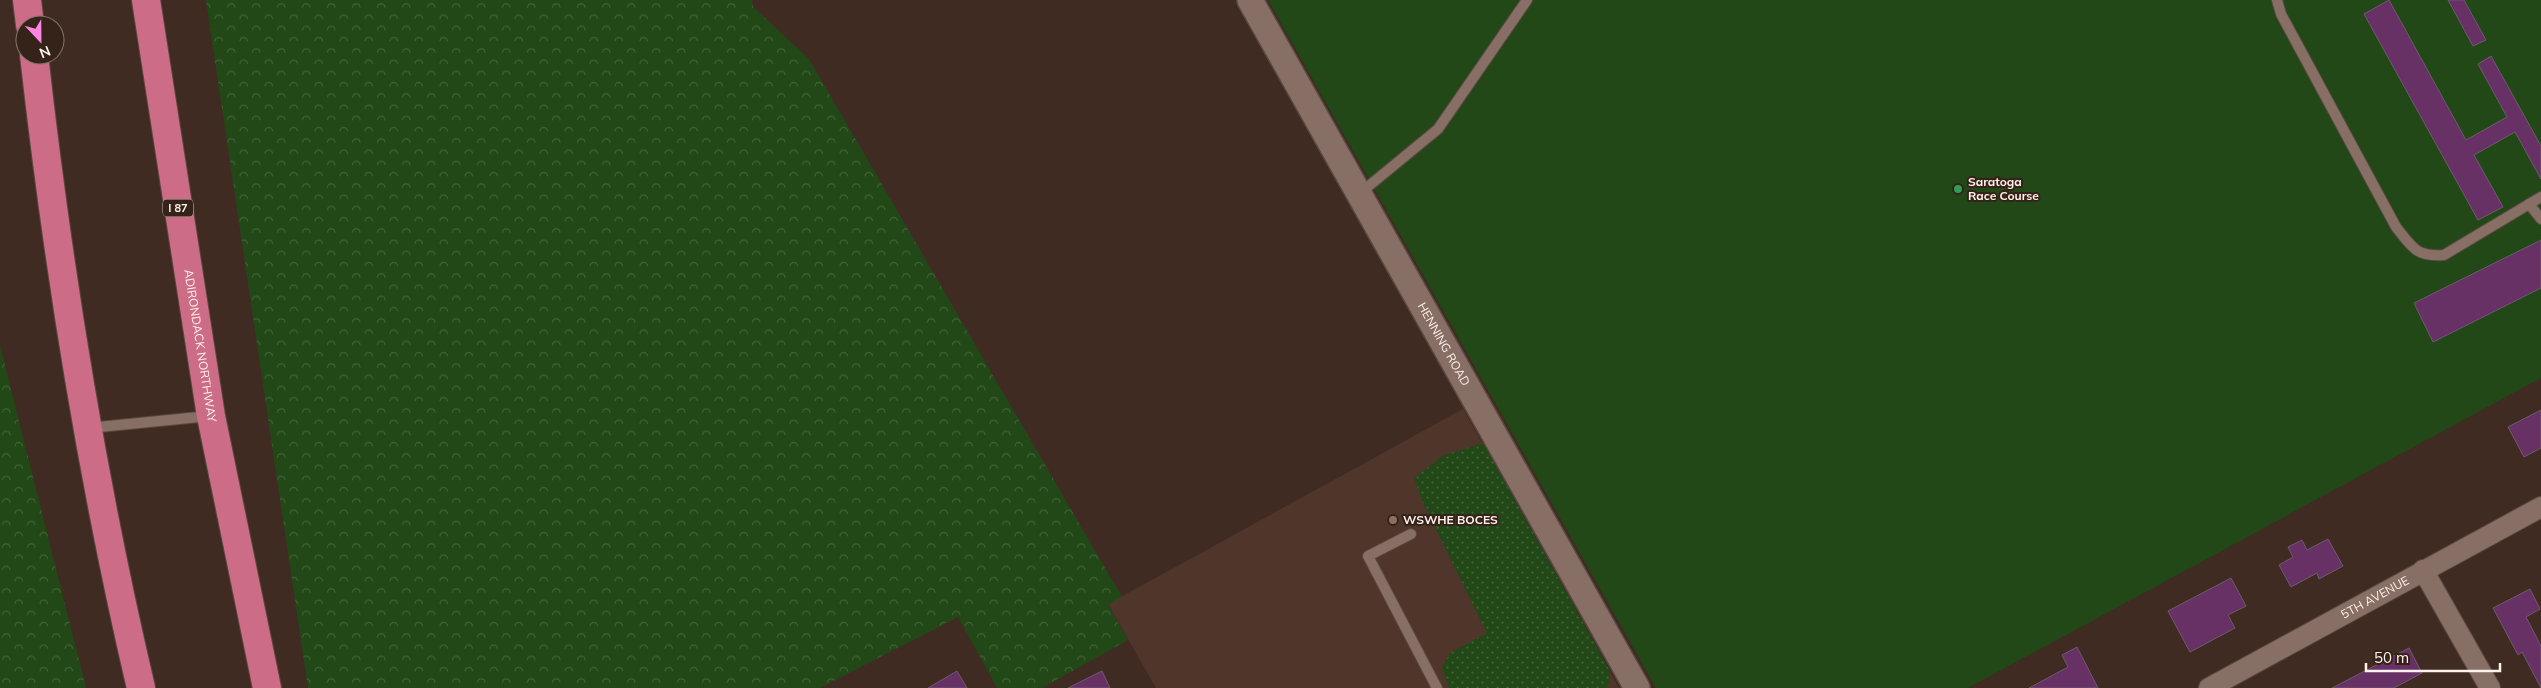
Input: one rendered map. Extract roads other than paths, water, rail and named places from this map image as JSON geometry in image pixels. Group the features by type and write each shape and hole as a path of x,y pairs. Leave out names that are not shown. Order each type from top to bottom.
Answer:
{"highway":[{"path":"28,0 29,15"},
{"name":"ADIRONDACK NORTHWAY","path":"146,0 211,416 267,688"},
{"path":"35,65 86,428 110,554 141,688"}],"street":[{"name":"HENNING ROAD","path":"1250,0 1633,687"},
{"name":"5TH AVENUE","path":"2209,688 2541,507"},
{"path":"2423,570 2490,688"}],"lane":[{"path":"1358,194 1438,129 1527,0"},
{"path":"2277,0 2281,14 2396,227 2412,247 2426,256 2444,255 2541,197"},
{"path":"2529,204 2541,219"},
{"path":"86,428 211,416"},
{"path":"1411,534 1368,556 1437,688"}],"place":[{"name":"Saratoga Race Course","path":"1958,189"},
{"name":"WSWHE BOCES","path":"1393,520"}]}
